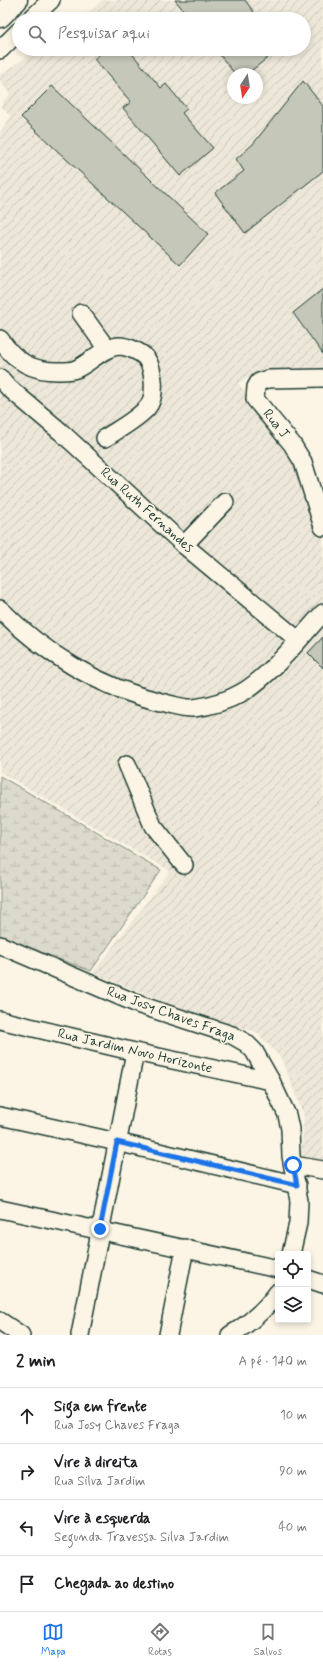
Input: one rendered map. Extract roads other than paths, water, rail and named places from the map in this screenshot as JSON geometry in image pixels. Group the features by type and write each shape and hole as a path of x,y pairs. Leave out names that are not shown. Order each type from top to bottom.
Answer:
{"highway":[{"path":"0,16 16,0"}],"street":[{"path":"39,12 51,0"},
{"path":"0,50 12,38"},
{"path":"81,313 108,349"},
{"path":"0,339 12,356 28,366 49,371 75,370 108,349 119,346 133,349 146,358 153,374 153,391 148,406 133,420 105,438"},
{"name":"Rua J","path":"323,378 268,379 259,382 255,393 255,399 292,444 303,462 323,527"},
{"name":"Rua Ruth Fernandes","path":"3,387 61,432 184,544 298,640"},
{"path":"184,544 225,502"},
{"path":"0,609 12,622 78,670 111,686 140,697 192,708 216,703 242,692 268,672 323,613"},
{"path":"127,764 153,826 184,864"},
{"name":"Rua Josy Chaves Fraga","path":"0,945 140,1004 232,1035 246,1043 254,1051 271,1081 287,1115 290,1129 291,1156 299,1201 298,1223 292,1251"},
{"name":"Rua Jardim Novo Horizonte","path":"0,1020 135,1052 271,1081"},
{"path":"80,1335 135,1052"},
{"path":"0,1116 297,1185"},
{"path":"293,1165 323,1170"},
{"path":"0,1209 100,1229 275,1268"},
{"path":"168,1335 185,1248"},
{"path":"311,1280 323,1284"},
{"path":"232,1335 253,1320 268,1306 275,1296"},
{"path":"0,1321 21,1335"}]}
